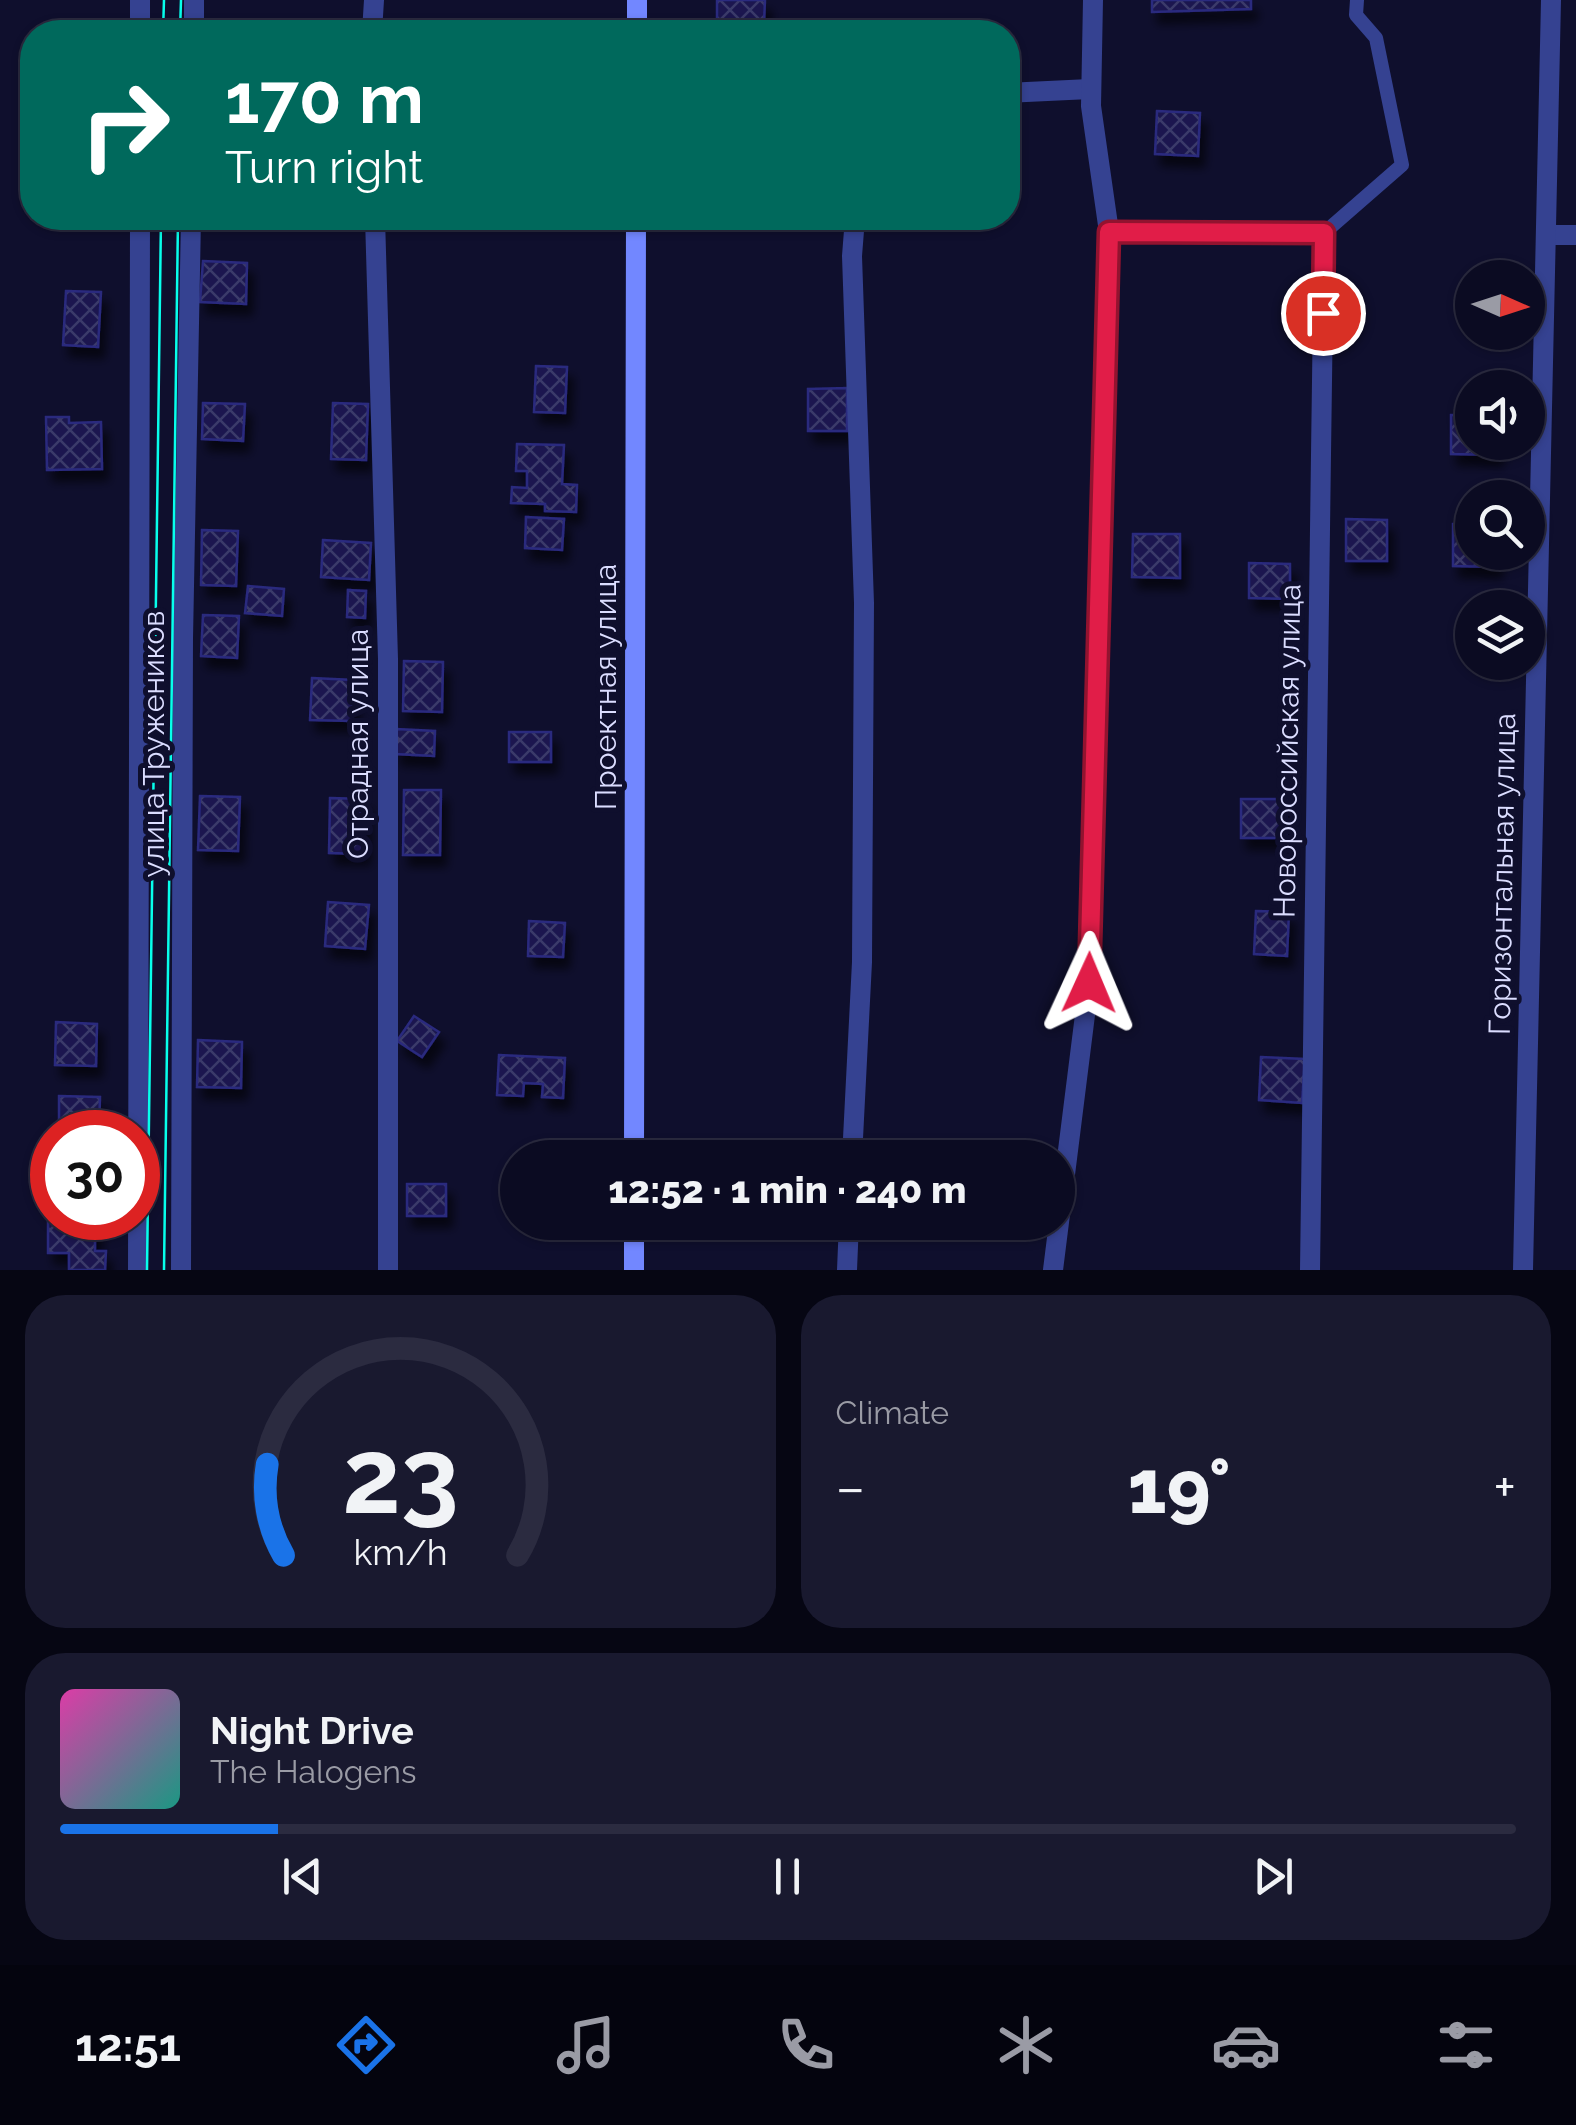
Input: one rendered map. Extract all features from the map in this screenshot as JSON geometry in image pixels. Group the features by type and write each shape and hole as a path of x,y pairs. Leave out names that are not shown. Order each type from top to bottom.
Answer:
{"main road":[{"name":"Проектная улица","path":"634,1140 636,230"},
{"path":"634,1240 634,1270"}],"street":[{"path":"1052,1270 1089,983 1109,232 1090,89 1093,0"},
{"name":"Горизонтальная улица","path":"1523,1270 1550,0"},
{"path":"1020,92 1090,89"},
{"name":"улица Тружеников","path":"138,1270 140,230"},
{"name":"улица Тружеников","path":"181,1270 183,638 190,230"},
{"name":"Отрадная улица","path":"374,230 388,659 388,1270"},
{"path":"853,1140 862,962 864,623 852,256 855,230"},
{"name":"Новороссийская улица","path":"1310,1270 1324,233"},
{"path":"1547,235 1576,236"},
{"path":"847,1270 848,1240"}],"lane":[{"path":"1109,232 1324,233 1402,165 1376,38 1356,15 1357,0"}],"building":[{"path":"717,0 765,0 764,20 717,20"},
{"path":"1152,0 1251,0 1251,9 1152,12"},
{"path":"1157,111 1200,113 1198,156 1155,154"},
{"path":"203,261 247,263 246,304 200,302"},
{"path":"66,291 101,292 98,347 63,345"},
{"path":"536,366 567,367 565,413 534,412"},
{"path":"847,388 847,431 808,431 808,389"},
{"path":"203,403 245,404 243,441 202,439"},
{"path":"333,403 368,404 366,460 331,459"},
{"path":"1451,415 1455,415 1455,454 1451,454"},
{"path":"46,417 69,417 69,423 101,422 102,469 47,470"},
{"path":"517,444 564,445 562,484 577,485 576,512 545,511 545,504 511,503 512,487 527,488 527,471 516,471"},
{"path":"526,517 564,519 562,550 525,548"},
{"path":"1346,519 1387,520 1387,561 1346,561"},
{"path":"1453,524 1455,524 1455,566"},
{"path":"202,530 238,531 236,586 201,585"},
{"path":"1133,534 1180,534 1180,578 1132,577"},
{"path":"323,540 371,543 369,580 321,577"},
{"path":"1249,563 1290,564 1290,599 1249,598"},
{"path":"248,586 284,589 282,616 245,613"},
{"path":"348,590 366,591 365,618 347,617"},
{"path":"203,615 239,616 237,658 201,656"},
{"path":"404,661 443,662 442,712 403,711"},
{"path":"312,678 354,680 352,721 310,720"},
{"path":"396,729 435,731 434,756 395,754"},
{"path":"509,732 551,732 551,762 509,762"},
{"path":"404,790 441,790 440,855 403,855"},
{"path":"200,796 240,797 238,851 198,850"},
{"path":"330,798 365,799 364,854 329,853"},
{"path":"1241,799 1286,799 1286,838 1241,838"},
{"path":"328,902 369,905 365,949 325,946"},
{"path":"1256,911 1289,912 1287,956 1254,954"},
{"path":"529,921 565,923 563,957 528,956"},
{"path":"414,1016 439,1032 422,1057 397,1041"},
{"path":"56,1022 97,1024 96,1066 55,1065"},
{"path":"198,1040 242,1042 241,1088 197,1087"},
{"path":"499,1055 565,1058 563,1098 542,1097 543,1084 524,1083 523,1096 497,1095"},
{"path":"1261,1057 1305,1059 1302,1103 1259,1100"},
{"path":"59,1096 100,1097 100,1110 59,1110"},
{"path":"407,1184 446,1184 446,1216 407,1216"},
{"path":"48,1240 95,1240 95,1251 106,1251 105,1270 69,1270 69,1253 48,1253"}],"tram line":[{"path":"163,20 164,0"},
{"path":"180,20 181,0"},
{"path":"147,1270 161,230"},
{"path":"164,1270 178,230"}],"route":[{"path":"1089,983 1109,232 1324,233 1323,313"}]}
